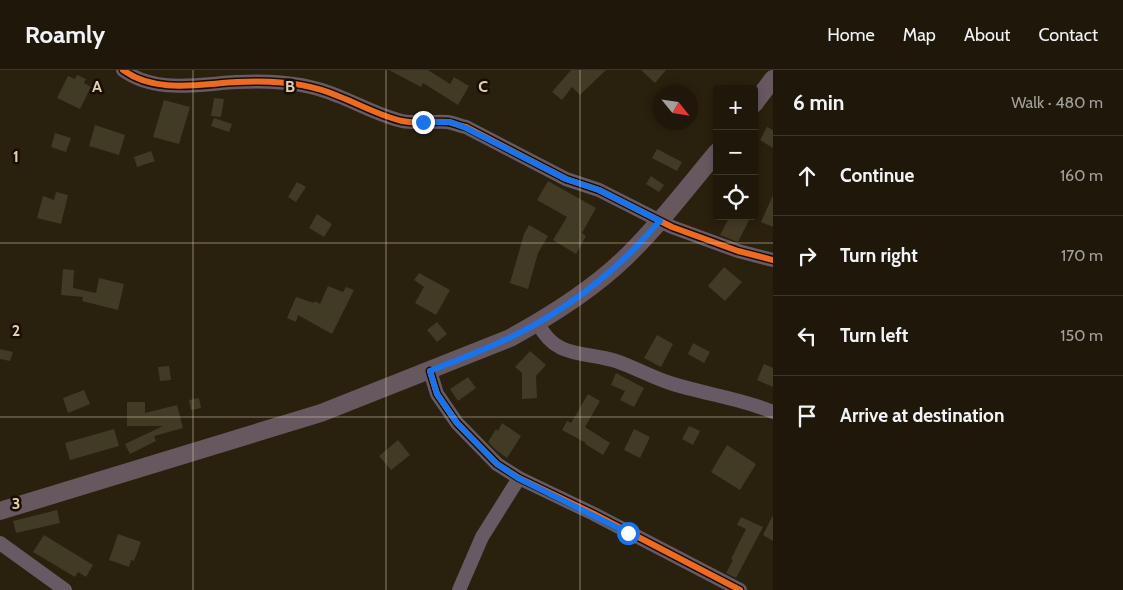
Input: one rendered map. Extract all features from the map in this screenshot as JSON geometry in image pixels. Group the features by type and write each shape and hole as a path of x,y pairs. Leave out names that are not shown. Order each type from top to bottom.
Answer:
{"main road":[{"path":"758,99 773,79"},
{"path":"0,511 321,413 510,338 538,323 570,302 627,256 660,221 713,157"}],"street":[{"path":"123,70 144,82 164,85 190,86 280,81 336,95 374,112 403,121 450,122 466,128 566,179 599,190 660,221 738,251 773,260"},
{"path":"538,323 544,336 575,354 618,362 670,383 712,393 773,412"},
{"path":"430,371 437,394 457,423 497,464 518,478 594,514 716,585 740,590"},
{"path":"459,590 482,537 518,478"},
{"path":"0,543 65,590"}],"building":[{"path":"389,70 428,70 450,84 454,77 469,86 458,105 423,83 421,87"},
{"path":"571,70 606,70 580,95 572,87 562,100 552,92"},
{"path":"641,70 666,70 655,83"},
{"path":"77,75 86,79 84,83 91,87 80,109 57,98 68,76 75,79"},
{"path":"214,98 224,99 221,117 211,116"},
{"path":"164,100 190,107 179,144 153,137"},
{"path":"214,118 232,124 229,132 211,126"},
{"path":"95,125 125,135 119,155 89,146"},
{"path":"767,127 773,130 773,148 760,140"},
{"path":"55,133 71,138 66,152 51,147"},
{"path":"657,149 682,162 677,171 652,158"},
{"path":"151,151 155,161 137,167 134,157"},
{"path":"651,176 664,185 659,192 646,184"},
{"path":"548,181 596,208 582,233 586,236 576,254 553,240 567,217 537,200"},
{"path":"297,182 306,187 296,202 288,197"},
{"path":"56,192 68,195 61,224 37,218 43,196 54,200"},
{"path":"773,195 773,227 761,222"},
{"path":"317,214 332,224 324,237 309,228"},
{"path":"728,220 749,220 738,242 720,235"},
{"path":"529,225 548,236 538,253 528,289 510,283 524,234"},
{"path":"724,267 742,282 725,301 708,286"},
{"path":"63,269 74,270 73,288 96,293 99,278 124,284 118,310 82,301 83,297 61,295"},
{"path":"419,273 450,290 436,315 415,303 424,287 414,280"},
{"path":"328,286 343,292 346,287 354,290 332,334 298,315 296,322 287,318 296,297 320,304"},
{"path":"437,322 447,334 437,342 427,330"},
{"path":"657,335 673,344 661,367 644,358"},
{"path":"693,343 710,352 704,363 688,354"},
{"path":"0,349 13,352 10,361 0,359"},
{"path":"530,351 546,365 536,376 537,398 522,399 522,373 515,367"},
{"path":"764,364 773,368 773,387 757,380"},
{"path":"169,366 171,380 160,381 158,367"},
{"path":"616,373 644,388 634,407 620,400 625,391 611,385"},
{"path":"468,377 476,388 458,401 450,389"},
{"path":"84,390 90,404 68,413 63,398"},
{"path":"588,394 600,401 585,427 610,443 603,455 562,430 567,421 571,423"},
{"path":"199,398 201,408 191,410 189,400"},
{"path":"127,402 145,402 145,413 177,405 183,428 154,436 156,441 130,454 125,444 163,426 127,426"},
{"path":"502,423 521,436 507,458 488,442 496,429 498,431"},
{"path":"689,426 700,431 693,445 682,439"},
{"path":"114,429 119,446 70,460 65,443"},
{"path":"634,429 650,437 640,458 624,450"},
{"path":"398,440 410,455 391,470 379,456"},
{"path":"727,445 756,464 740,490 711,472"},
{"path":"57,510 60,523 16,533 13,521"},
{"path":"773,515 773,541 763,535"},
{"path":"741,517 763,527 736,578 726,573 746,529 737,525"},
{"path":"118,534 141,542 134,561 131,560 129,567 109,560"},
{"path":"44,535 93,565 86,577 78,572 75,577 33,552"}],"cycle path":[{"path":"123,70 149,82 164,85 178,86 263,81 289,83 326,91 402,121 448,122 466,127 566,179 599,190 672,227 738,251 773,260"},
{"path":"430,371 437,394 457,423 497,464 519,478 594,514 740,590"}],"route":[{"path":"423,122 450,122 466,128 566,179 599,190 660,221 627,256 603,277 538,323 510,338 430,371 437,394 457,423 497,464 518,478 594,514 628,533"}]}
